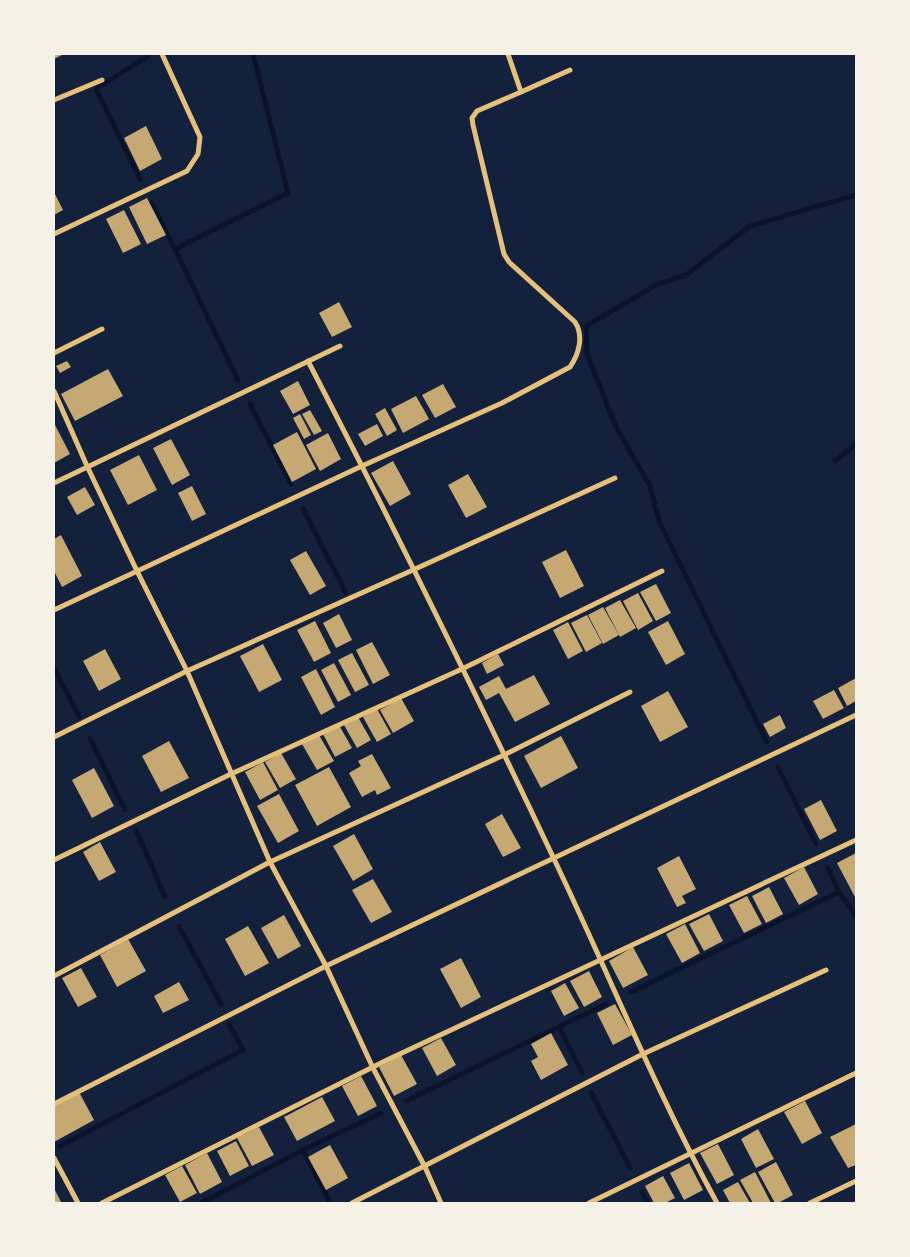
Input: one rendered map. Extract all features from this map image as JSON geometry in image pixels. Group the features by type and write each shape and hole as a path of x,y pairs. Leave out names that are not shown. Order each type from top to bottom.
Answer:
{"street":[{"path":"54,234 187,171 198,154 200,137 162,54"},
{"path":"508,54 521,92"},
{"path":"54,610 362,466 502,403 570,367 576,358 580,329 575,322 509,262 504,254 472,118 477,111 570,70"},
{"path":"54,100 102,80"},
{"path":"54,353 102,329"},
{"path":"54,483 340,346"},
{"path":"308,362 414,570 504,755 554,858 690,1154 717,1203"},
{"path":"54,391 137,571 187,670 270,862 326,966 373,1068 425,1167 441,1203"},
{"path":"54,737 187,670 414,570 615,478"},
{"path":"54,860 231,774 462,669 662,571"},
{"path":"54,976 270,862 504,755 630,692"},
{"path":"54,1104 326,966 856,715"},
{"path":"102,1203 373,1068 856,840"},
{"path":"352,1203 643,1054 826,970"},
{"path":"588,1203 856,1073"},
{"path":"54,1158 78,1203"},
{"path":"810,1203 856,1181"}],"building":[{"path":"54,54 64,54 54,59"},
{"path":"146,126 162,159 140,171 124,138"},
{"path":"54,192 63,210 54,215"},
{"path":"147,198 166,235 147,244 129,207"},
{"path":"124,210 141,244 123,253 106,219"},
{"path":"339,302 352,327 332,337 319,313"},
{"path":"67,361 71,367 60,373 56,366"},
{"path":"108,369 123,396 75,421 61,394"},
{"path":"298,381 310,405 293,414 280,391"},
{"path":"443,384 456,407 435,418 422,395"},
{"path":"416,396 429,419 403,433 391,409"},
{"path":"385,408 397,430 387,436 375,414"},
{"path":"310,410 322,431 314,435 302,414"},
{"path":"300,414 311,435 304,439 293,418"},
{"path":"54,423 70,454 54,463"},
{"path":"377,424 383,436 365,446 358,434"},
{"path":"297,432 316,469 292,482 273,445"},
{"path":"328,433 341,459 320,471 306,445"},
{"path":"171,439 190,475 172,485 153,448"},
{"path":"139,455 157,490 128,505 110,470"},
{"path":"393,461 411,494 390,506 371,473"},
{"path":"468,474 487,507 466,518 448,485"},
{"path":"192,486 206,514 192,521 178,493"},
{"path":"85,487 95,505 77,515 67,497"},
{"path":"61,535 82,576 62,587 54,571 54,539"},
{"path":"566,550 584,586 560,598 542,562"},
{"path":"306,551 326,586 310,595 290,560"},
{"path":"656,584 671,613 656,621 640,592"},
{"path":"638,593 653,621 638,630 623,601"},
{"path":"620,600 636,628 620,637 605,608"},
{"path":"603,607 619,635 603,644 588,615"},
{"path":"339,614 352,640 336,648 323,623"},
{"path":"587,615 602,643 586,652 571,623"},
{"path":"315,621 331,653 314,662 297,630"},
{"path":"668,621 685,654 666,665 648,632"},
{"path":"568,622 583,651 568,659 553,630"},
{"path":"372,642 390,675 373,684 356,650"},
{"path":"263,644 282,680 259,692 240,656"},
{"path":"105,649 121,679 99,691 83,661"},
{"path":"352,653 369,685 355,692 338,660"},
{"path":"498,654 504,665 487,674 482,663"},
{"path":"334,663 351,695 338,702 321,670"},
{"path":"316,669 335,707 321,715 301,677"},
{"path":"534,675 550,704 515,722 499,693 486,700 479,687 499,676 506,689"},
{"path":"856,678 856,701 847,706 838,688"},
{"path":"834,690 844,708 823,719 813,701"},
{"path":"668,691 688,727 660,742 641,706"},
{"path":"401,698 414,721 393,733 380,710"},
{"path":"377,709 391,734 377,742 363,717"},
{"path":"780,715 786,728 770,737 763,724"},
{"path":"358,717 371,740 357,748 344,725"},
{"path":"339,725 352,748 335,757 323,734"},
{"path":"319,735 334,761 317,770 302,744"},
{"path":"561,736 578,768 541,788 524,756"},
{"path":"169,741 189,778 161,792 142,756"},
{"path":"281,753 296,779 280,788 265,762"},
{"path":"372,754 391,788 377,795 375,790 362,797 349,773 361,766 358,761"},
{"path":"263,762 278,790 260,800 245,772"},
{"path":"329,767 351,807 317,826 295,785"},
{"path":"94,768 114,806 92,818 72,780"},
{"path":"279,794 299,831 278,843 257,806"},
{"path":"821,800 837,831 820,840 804,809"},
{"path":"502,814 521,848 503,857 485,824"},
{"path":"354,834 373,869 353,881 333,846"},
{"path":"100,842 116,872 99,881 83,852"},
{"path":"856,853 856,899 837,863"},
{"path":"679,856 696,889 682,896 686,903 677,907 657,868"},
{"path":"804,867 818,894 799,905 784,878"},
{"path":"373,879 392,912 371,923 352,890"},
{"path":"769,887 783,914 766,923 752,896"},
{"path":"747,896 762,924 744,933 729,905"},
{"path":"709,914 723,941 704,951 689,924"},
{"path":"284,915 301,946 278,959 261,928"},
{"path":"685,924 700,953 682,963 666,934"},
{"path":"248,926 269,963 245,976 225,939"},
{"path":"128,939 146,971 117,987 100,955"},
{"path":"633,947 648,975 623,988 609,961"},
{"path":"461,958 481,997 461,1008 440,969"},
{"path":"81,968 97,997 78,1007 62,978"},
{"path":"589,971 602,997 584,1007 570,981"},
{"path":"179,982 189,1000 163,1013 154,996"},
{"path":"565,983 579,1008 564,1016 551,991"},
{"path":"615,1004 632,1035 613,1045 597,1013"},
{"path":"551,1033 568,1065 541,1080 531,1061 538,1057 531,1044"},
{"path":"441,1038 456,1065 437,1076 422,1048"},
{"path":"401,1055 417,1084 394,1096 379,1067"},
{"path":"361,1076 377,1106 358,1116 342,1086"},
{"path":"79,1092 94,1120 54,1142 54,1105"},
{"path":"322,1097 335,1121 297,1141 284,1117"},
{"path":"805,1101 822,1133 802,1144 784,1112"},
{"path":"856,1124 856,1165 848,1168 830,1137"},
{"path":"259,1127 274,1155 252,1166 237,1138"},
{"path":"758,1129 774,1159 756,1168 741,1139"},
{"path":"236,1141 249,1166 230,1176 217,1151"},
{"path":"718,1144 734,1175 717,1184 700,1153"},
{"path":"330,1145 348,1178 326,1190 308,1157"},
{"path":"207,1153 222,1182 200,1194 185,1165"},
{"path":"776,1162 793,1195 778,1203 775,1203 758,1172"},
{"path":"689,1163 703,1190 684,1200 670,1173"},
{"path":"182,1166 197,1193 180,1202 165,1175"},
{"path":"755,1172 771,1203 753,1203 740,1180"},
{"path":"663,1176 675,1198 665,1203 654,1203 645,1186"},
{"path":"738,1182 750,1203 730,1203 723,1190"},
{"path":"54,1188 61,1202 59,1203 54,1203"}],"waterway":[{"path":"238,380 175,249 288,193 253,54"},
{"path":"140,179 96,89 148,56"},
{"path":"767,742 659,521 650,486 616,427 587,354 586,326 658,284 686,275 750,226 856,195"},
{"path":"152,203 175,249"},
{"path":"250,404 291,484"},
{"path":"835,461 856,444"},
{"path":"303,508 346,593"},
{"path":"54,668 79,716"},
{"path":"90,738 125,810"},
{"path":"778,767 816,844"},
{"path":"136,830 165,897"},
{"path":"631,992 839,892 828,868"},
{"path":"839,892 856,916"},
{"path":"179,926 221,1004"},
{"path":"406,1101 606,1004"},
{"path":"60,1146 243,1050 229,1024"},
{"path":"559,1027 582,1073"},
{"path":"591,1092 630,1168"},
{"path":"303,1150 381,1113"},
{"path":"201,1203 303,1150 329,1200"},
{"path":"642,1192 647,1203"}]}
